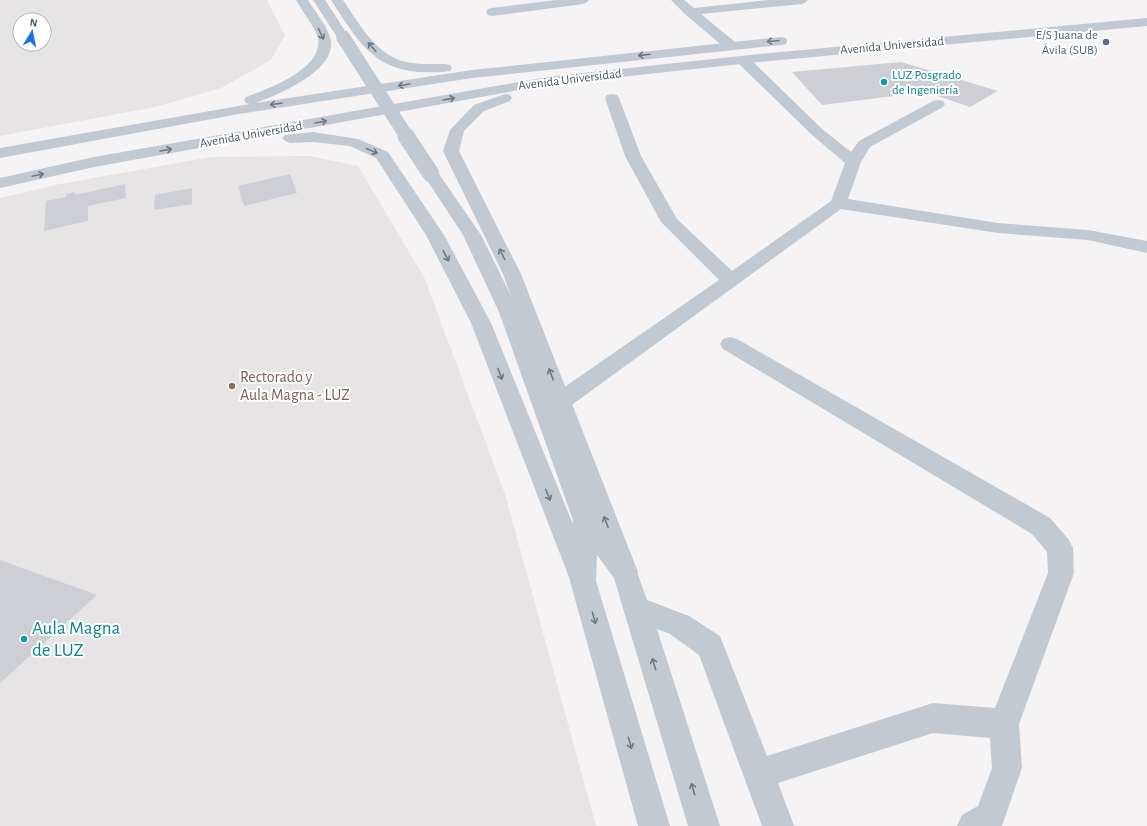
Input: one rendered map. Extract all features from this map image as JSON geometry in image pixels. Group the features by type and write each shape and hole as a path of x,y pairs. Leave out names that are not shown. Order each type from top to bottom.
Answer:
{"street":[{"path":"211,115 252,100 288,84 306,73 317,62 323,50 324,38 302,0"},
{"path":"319,0 472,235 509,312 585,520 625,572"},
{"path":"337,0 373,50 390,61 414,67 546,74"},
{"path":"492,12 583,0"},
{"path":"677,0 730,45"},
{"path":"690,12 802,0"},
{"name":"Avenida Universidad","path":"0,153 211,115 464,76 546,74 743,60 1147,22"},
{"name":"Avenida Universidad","path":"0,183 94,162 223,140 546,74 730,45 793,40"},
{"path":"743,60 817,132 853,162"},
{"path":"546,74 480,108 457,130 451,151 512,274 561,401 625,572 704,826"},
{"path":"612,98 633,156 670,222 731,281"},
{"path":"561,401 731,281 838,202 853,162 864,144 938,104"},
{"path":"223,140 313,137 352,142 382,155 436,234 481,323 583,581 654,826"},
{"path":"838,202 998,228 1088,235 1147,247"},
{"path":"730,344 1041,526 1060,548 1062,573 1004,724 1007,768 990,817 973,826"},
{"path":"583,581 585,520"},
{"path":"637,609 679,625 710,646 778,826"},
{"path":"759,774 933,718 1004,724"}],"shaded area":[{"path":"0,0 267,0 285,35 271,60 221,88 155,107 0,136"},
{"name":"Rectorado y Aula Magna - LUZ","path":"310,156 358,166 424,277 505,494 596,826 0,826 0,198 60,184 211,157"}],"building":[{"name":"LUZ Posgrado de Ingeniería","path":"901,62 998,91 970,107 926,92 822,105 792,72"},
{"path":"290,174 297,193 244,206 238,186"},
{"path":"125,184 126,198 88,206 88,221 44,231 46,201 66,197 66,194 75,192 75,195"},
{"path":"192,188 192,204 154,210 155,195"},
{"name":"Aula Magna de LUZ","path":"0,560 97,595 0,683"}],"place":[{"name":"E/S Juana de Ávila (SUB)","path":"1106,42"},
{"name":"LUZ Posgrado de Ingeniería","path":"884,82"},
{"name":"Rectorado y Aula Magna - LUZ","path":"232,386"},
{"name":"Aula Magna de LUZ","path":"24,639"}]}
